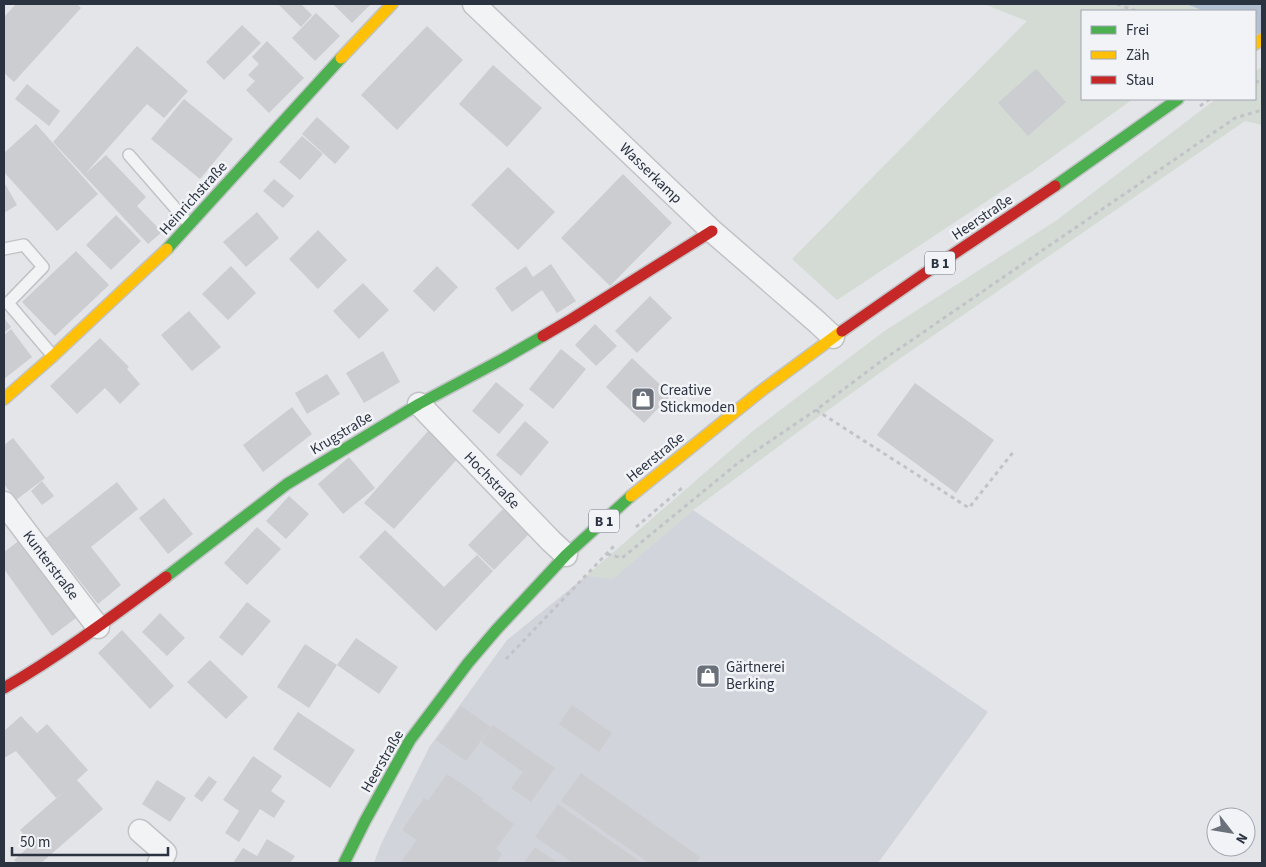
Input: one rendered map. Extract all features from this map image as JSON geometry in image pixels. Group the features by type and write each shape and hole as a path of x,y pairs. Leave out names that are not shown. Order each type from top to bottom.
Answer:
{"street":[{"name":"Heinrichstraße","path":"4,399 53,356 168,248 392,4"},
{"name":"Wasserkamp","path":"474,4 712,231 833,337"},
{"name":"Heerstraße","path":"344,863 406,748 425,720 468,663 497,629 566,555 640,488 761,390 833,337 942,261 1048,191 1177,100"},
{"name":"Krugstraße","path":"4,688 36,670 98,628 287,484 419,404 563,324 712,231"},
{"name":"Hochstraße","path":"419,404 566,555"},
{"name":"Kunterstraße","path":"4,503 98,628"},
{"path":"140,831 165,853 159,863"}],"lane":[{"path":"129,155 189,224"},
{"path":"4,248 24,245 43,267 8,303 53,356"}],"path":[{"path":"1117,4 1133,10"},
{"path":"599,554 608,554 622,558 738,463 816,410 880,362 1235,118 1262,110"},
{"path":"816,410 968,508 1014,451"},
{"path":"634,529 685,485"},
{"path":"503,662 619,541"}],"shaded area":[{"path":"984,4 1186,4 1201,10 1081,10 1081,100 1132,100 1034,170 837,300 792,259 1027,21"},
{"path":"1262,67 1262,125 1245,121 902,357 693,510 613,579 586,576 754,430 883,332 1057,220 1215,100 1256,100 1256,70"},
{"name":"Gärtnerei Berking","path":"693,510 988,712 878,863 374,863 381,844 430,746 507,640 586,576 613,578"}],"water":[{"path":"1186,4 1262,4 1262,36 1256,33 1256,10 1201,10"}],"building":[{"path":"16,4 77,4 81,8 14,82 4,73 4,17"},
{"path":"278,4 301,4 312,15 301,27"},
{"path":"333,4 371,4 352,23"},
{"path":"316,13 340,36 315,61 292,38"},
{"path":"242,25 261,43 224,80 206,62"},
{"path":"427,26 463,60 397,130 361,95"},
{"path":"267,41 304,78 269,113 246,90 255,81 248,75 259,64 252,57"},
{"path":"137,46 188,91 164,118 147,104 85,174 106,155 146,197 137,206 162,232 148,244 53,142"},
{"path":"493,65 542,108 507,147 459,104"},
{"path":"1036,69 1066,102 1028,136 998,103"},
{"path":"27,84 60,111 49,126 15,99"},
{"path":"184,99 233,139 200,179 151,139"},
{"path":"317,117 350,147 335,164 302,134"},
{"path":"36,124 98,194 57,231 4,172 4,153"},
{"path":"302,136 323,154 300,180 279,162"},
{"path":"508,167 555,212 518,250 471,205"},
{"path":"623,174 672,223 610,286 561,238"},
{"path":"274,179 294,196 283,208 263,191"},
{"path":"4,182 17,205 4,213"},
{"path":"257,212 279,238 246,267 223,242"},
{"path":"116,215 141,241 111,270 86,245"},
{"path":"318,230 347,260 318,289 289,259"},
{"path":"76,251 109,285 55,336 22,302"},
{"path":"551,264 576,301 557,313 542,290 512,312 495,288 526,266 533,277"},
{"path":"231,266 256,293 228,320 202,294"},
{"path":"437,266 458,287 434,312 413,291"},
{"path":"363,283 389,310 359,339 333,311"},
{"path":"650,296 672,318 637,353 615,331"},
{"path":"189,311 221,347 192,371 161,335"},
{"path":"4,318 11,327 4,333"},
{"path":"595,324 617,346 596,366 575,345"},
{"path":"11,329 32,357 4,379 4,335"},
{"path":"100,338 129,367 127,369 140,384 120,404 105,388 77,414 50,386"},
{"path":"561,349 586,369 553,409 529,389"},
{"path":"383,351 400,382 364,403 346,373"},
{"path":"632,358 671,395 644,423 606,387"},
{"path":"327,374 340,394 307,414 295,393"},
{"path":"496,382 524,405 499,434 472,411"},
{"path":"915,383 994,440 956,493 877,435"},
{"path":"292,407 312,434 263,472 243,445"},
{"path":"525,421 549,442 521,476 496,455"},
{"path":"429,430 459,457 394,529 364,503"},
{"path":"13,438 45,478 16,500 4,484 4,445"},
{"path":"349,457 375,488 343,514 318,484"},
{"path":"42,481 54,496 42,505 31,491"},
{"path":"117,482 138,509 91,547 121,585 98,604 46,538"},
{"path":"289,496 309,514 286,539 266,521"},
{"path":"164,498 193,534 168,554 139,518"},
{"path":"503,509 529,534 494,570 468,545"},
{"path":"257,527 281,549 247,585 224,563"},
{"path":"385,530 444,587 477,555 493,571 436,631 359,557"},
{"path":"20,540 76,618 52,636 4,569 4,552"},
{"path":"247,602 271,621 242,656 219,637"},
{"path":"160,613 185,638 167,656 142,632"},
{"path":"122,630 174,686 150,709 98,653"},
{"path":"356,638 398,667 379,694 337,665"},
{"path":"305,644 337,665 309,708 277,687"},
{"path":"210,660 248,697 226,719 187,682"},
{"path":"572,705 612,733 599,752 559,724"},
{"path":"461,706 491,727 466,761 436,740"},
{"path":"298,712 355,750 330,788 273,749"},
{"path":"21,716 37,733 47,724 88,770 77,780 103,809 41,863 17,863 14,860 32,844 20,830 68,788 56,798 16,751 4,758 4,731"},
{"path":"493,725 555,768 531,802 511,788 523,772 481,742"},
{"path":"253,756 282,776 271,791 285,801 274,818 260,809 239,842 225,833 239,811 245,815 223,800"},
{"path":"581,773 700,857 696,863 649,863 561,801"},
{"path":"447,774 484,799 482,801 514,824 496,849 502,854 496,863 400,863 417,840 402,830 424,798 428,801"},
{"path":"209,776 217,782 202,802 194,796"},
{"path":"157,780 186,798 170,822 142,804"},
{"path":"558,804 642,863 573,863 535,837"},
{"path":"267,839 295,856 290,863 233,863 243,848 257,856"},
{"path":"535,847 558,863 524,863"}],"traffic: fast":[{"path":"167,249 341,58"},
{"path":"1055,186 1177,100"},
{"path":"166,577 287,484 419,404 543,336"},
{"path":"344,863 410,740 468,663 566,555 631,496"}],"traffic: slow":[{"path":"341,58 392,4"},
{"path":"1256,43 1262,39"},
{"path":"4,399 53,356 167,249"},
{"path":"631,496 761,391 842,331"}],"traffic: jam":[{"path":"842,331 1055,186"},
{"path":"543,336 712,231"},
{"path":"4,688 66,649 166,577"}],"place":[{"name":"Creative Stickmoden","path":"643,399"},
{"name":"Gärtnerei Berking","path":"708,676"}]}
